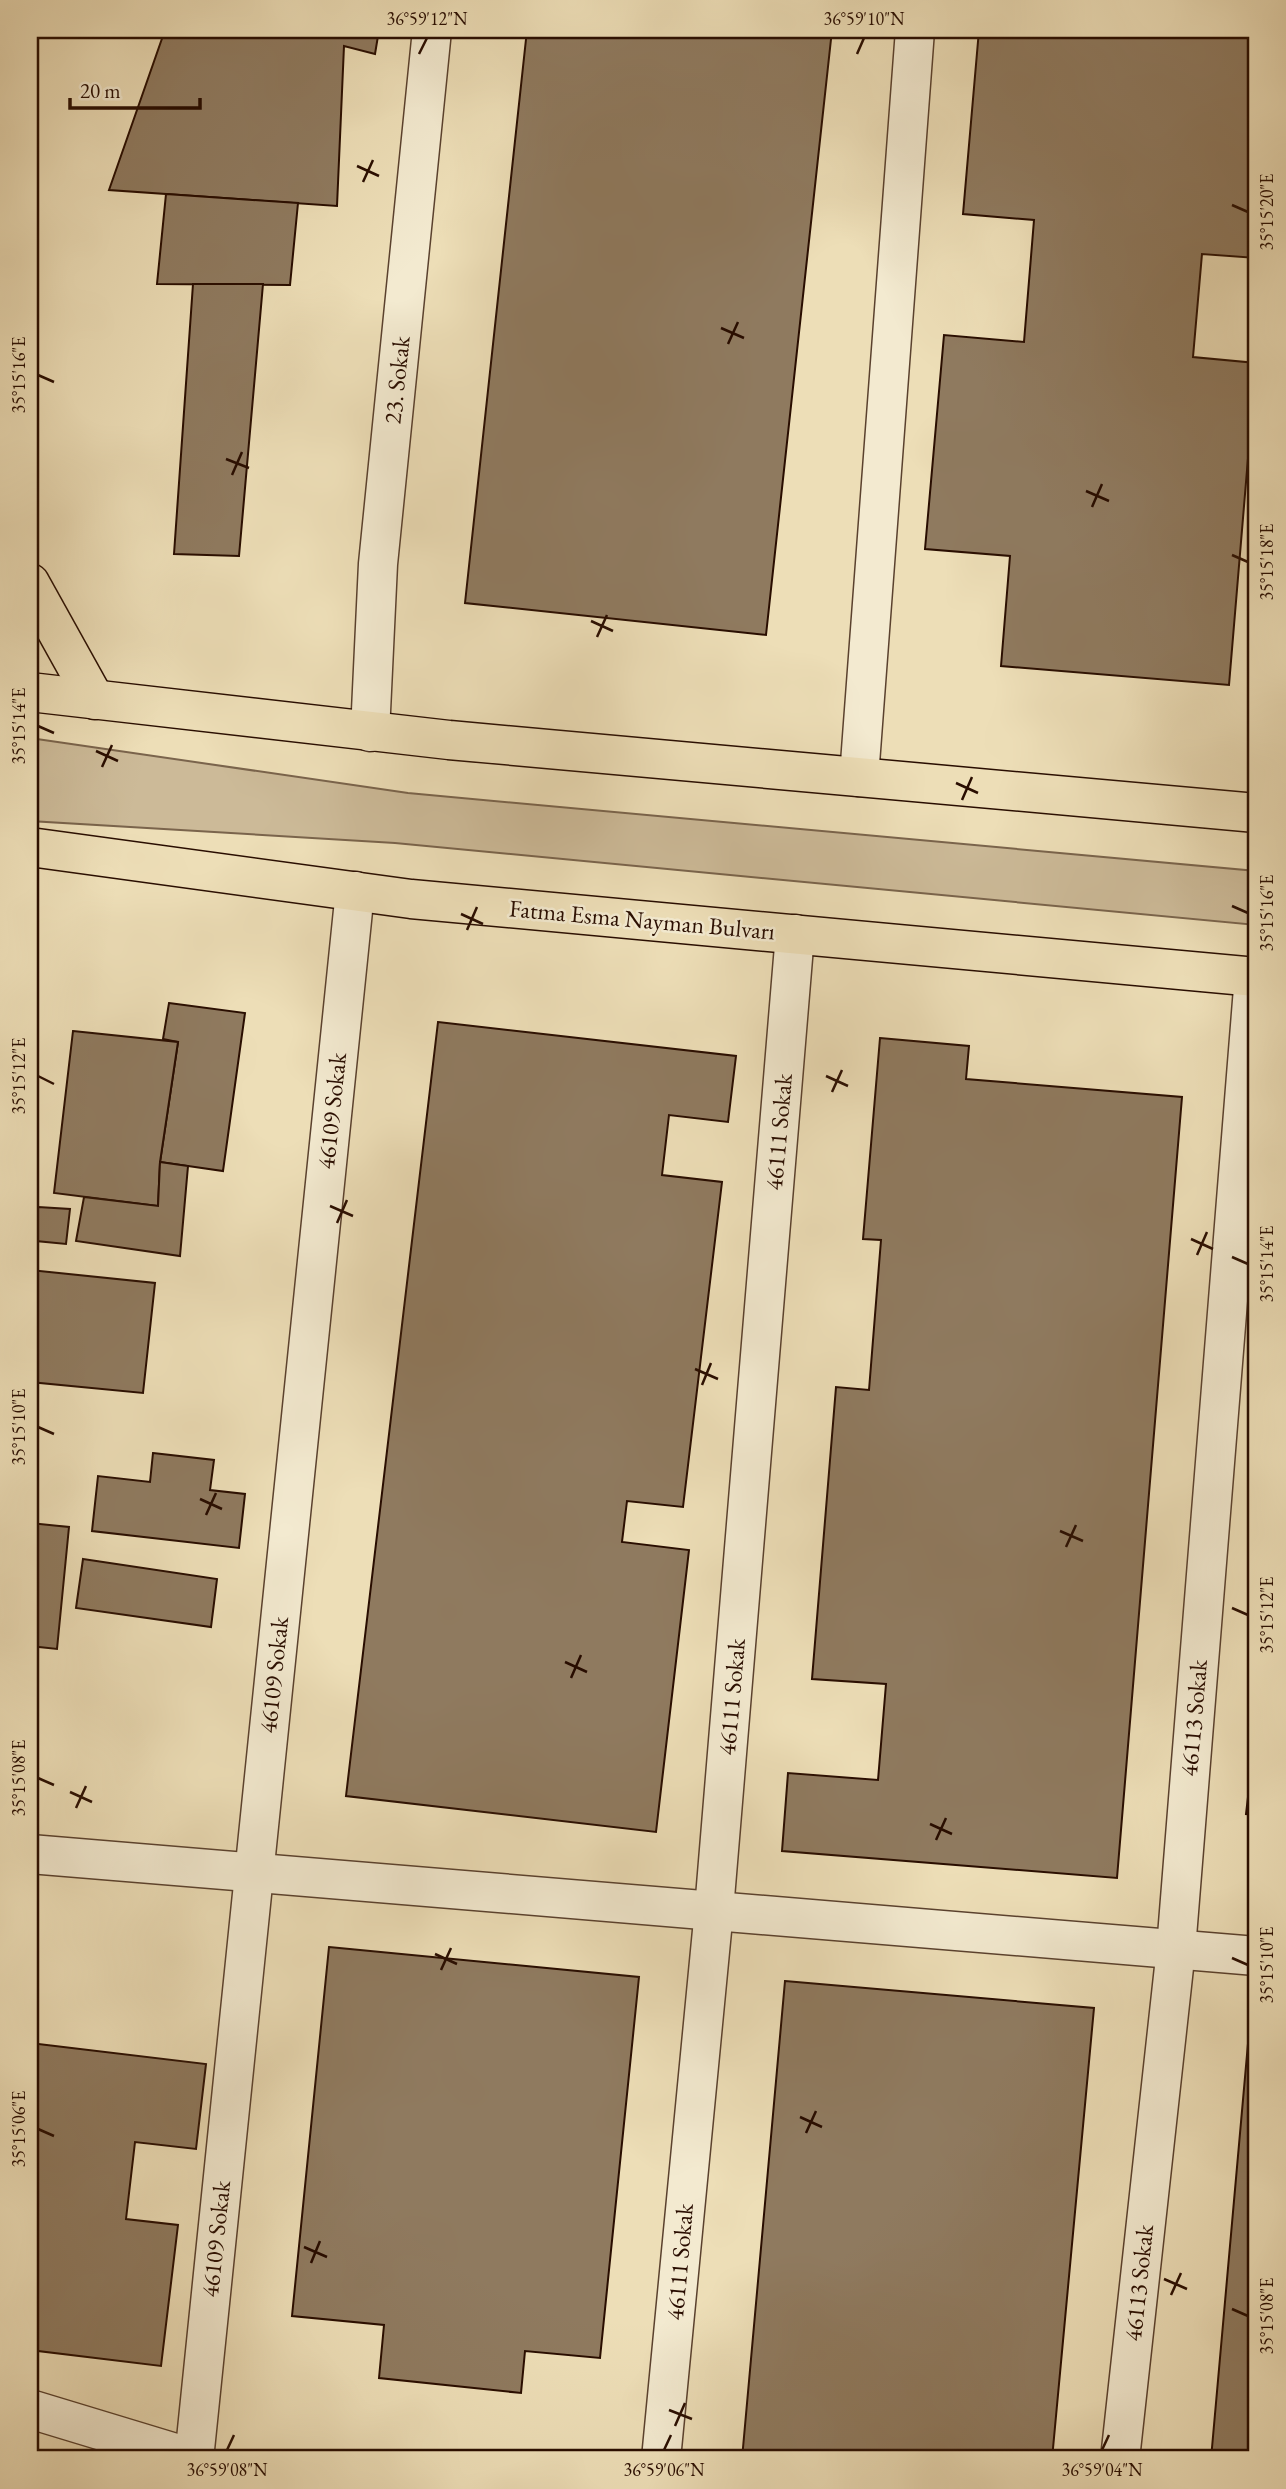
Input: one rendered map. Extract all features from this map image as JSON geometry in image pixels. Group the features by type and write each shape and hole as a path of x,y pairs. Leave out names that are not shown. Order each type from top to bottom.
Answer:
{"main road":[{"path":"30,583 95,700"},
{"path":"30,692 370,732 1256,813"},
{"name":"Fatma Esma Nayman Bulvarı","path":"30,847 355,891 1255,976"}],"street":[{"name":"23. Sokak","path":"370,732 378,564 432,30"},
{"path":"859,777 915,30"},
{"name":"46109 Sokak","path":"194,2459 355,891"},
{"name":"46111 Sokak","path":"661,2459 714,1910 796,934"},
{"name":"46113 Sokak","path":"1120,2459 1176,1949 1255,976"},
{"path":"30,1854 1256,1956"},
{"path":"30,2409 194,2459"}],"shaded area":[{"path":"30,738 408,793 1256,871 1256,925 395,843 30,821"}],"building":[{"path":"165,30 379,30 375,54 344,46 337,206 109,190"},
{"path":"527,30 832,30 766,635 465,603"},
{"path":"979,30 1256,30 1256,258 1202,254 1193,357 1256,363 1229,685 1001,666 1010,556 925,549 944,335 1024,342 1034,220 963,214"},
{"path":"166,194 298,203 290,285 157,284"},
{"path":"193,284 263,284 239,556 174,554"},
{"path":"169,1003 245,1013 223,1171 160,1162 178,1042 163,1039"},
{"path":"438,1022 736,1056 728,1122 669,1115 662,1175 722,1182 683,1507 627,1501 622,1542 689,1550 656,1832 346,1796"},
{"path":"73,1031 178,1042 160,1162 158,1206 54,1193"},
{"path":"880,1038 969,1046 966,1079 1182,1097 1117,1878 782,1851 788,1773 878,1780 886,1684 812,1679 836,1387 869,1390 881,1240 863,1239"},
{"path":"160,1162 188,1166 180,1256 76,1241 84,1197 158,1206"},
{"path":"38,1207 70,1209 66,1244 36,1241"},
{"path":"30,1270 155,1283 143,1393 30,1382"},
{"path":"153,1453 214,1460 210,1490 245,1494 239,1548 92,1531 98,1476 150,1482"},
{"path":"30,1523 69,1527 57,1649 30,1646"},
{"path":"83,1559 217,1579 211,1627 76,1608"},
{"path":"1256,1729 1256,1815 1246,1814"},
{"path":"329,1947 639,1977 600,2358 525,2351 521,2393 379,2378 384,2325 292,2316"},
{"path":"785,1981 1094,2008 1052,2459 742,2459"},
{"path":"1250,2021 1256,2021 1256,2459 1211,2459"},
{"path":"30,2043 206,2064 196,2149 135,2142 126,2219 178,2225 161,2366 30,2350"}]}
